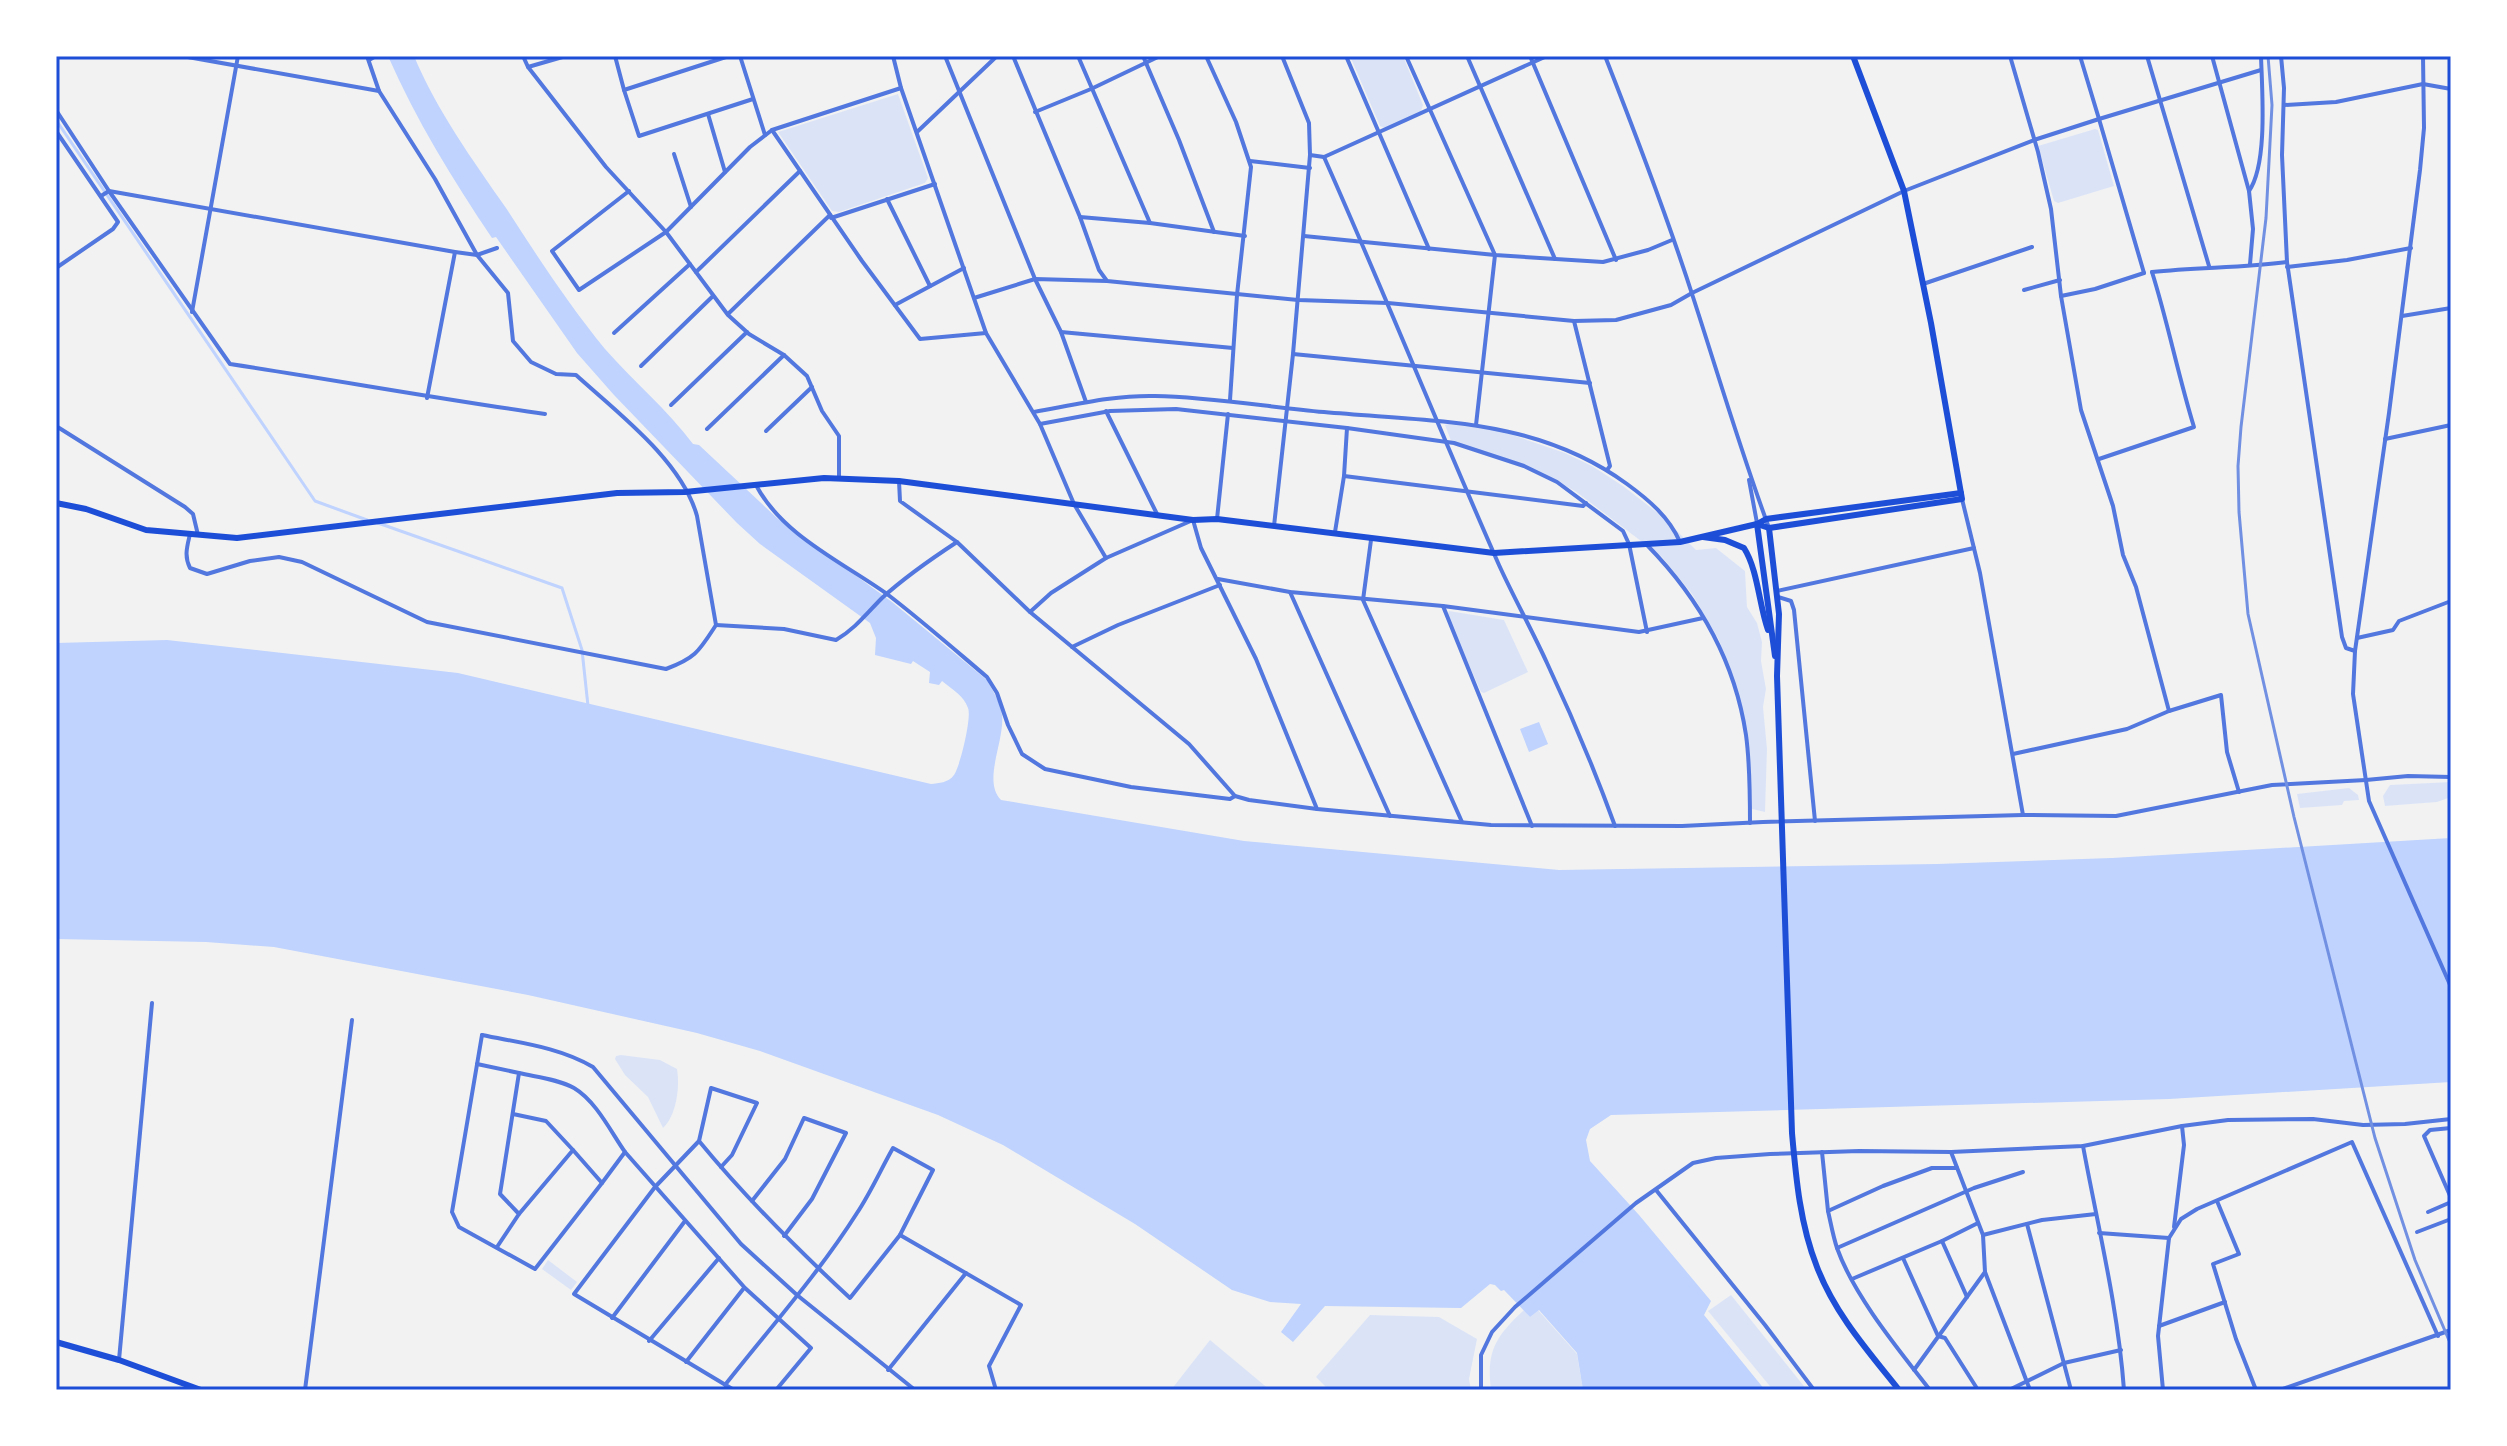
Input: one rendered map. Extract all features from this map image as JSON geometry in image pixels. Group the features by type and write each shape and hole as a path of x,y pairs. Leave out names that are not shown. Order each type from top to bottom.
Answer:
{"main road":[{"path":"1853,56 1904,191 1962,496"},
{"path":"56,503 86,509 146,530 237,538 617,493 688,491 839,478 899,481 1193,520 1217,519 1494,553 1680,542 1757,524 1766,519 1962,496"},
{"path":"1757,524 1769,528 1962,496"},
{"path":"1757,524 1777,676"},
{"path":"1769,528 1779,614 1777,676 1796,1182 1807,1236 1832,1299 1857,1338 1899,1390"},
{"path":"1698,536 1725,540 1744,548 1752,566 1761,610 1772,641"},
{"path":"56,1342 119,1360 201,1390"}],"street":[{"path":"182,56 379,91"},
{"path":"192,312 238,56"},
{"path":"56,426 193,514 194,535 185,553 190,568 207,574 250,561 279,557 302,562 427,622 666,669 696,654 716,625 693,500 662,455 576,375 556,374 531,362 513,341 508,293 477,255 435,179 379,91 368,58 376,56"},
{"path":"523,56 528,67 606,167 666,232 728,315 747,332 784,355 807,376 822,411 839,436 839,478"},
{"path":"528,67 566,56"},
{"path":"615,56 639,136 753,99"},
{"path":"624,90 729,56"},
{"path":"740,56 765,135"},
{"path":"893,56 901,88 986,333 1034,412 1074,504 1106,558"},
{"path":"945,56 1035,279 1061,332 1086,402"},
{"path":"917,132 997,56"},
{"path":"1013,56 1099,270 1107,281"},
{"path":"1078,56 1150,223"},
{"path":"1143,56 1214,232"},
{"path":"1035,112 1160,56"},
{"path":"1206,56 1236,122 1251,167 1237,295 1230,400"},
{"path":"1274,527 1310,168 1309,123 1282,56"},
{"path":"1346,56 1429,249"},
{"path":"1406,56 1495,255 1476,425"},
{"path":"1467,56 1555,259"},
{"path":"1530,56 1616,260"},
{"path":"1310,155 1324,157 1547,56"},
{"path":"1605,56 1692,293 1747,470 1769,528"},
{"path":"2010,56 2051,209 2061,296 2081,410 2113,506 2123,555 2136,587 2169,711"},
{"path":"2080,56 2144,273"},
{"path":"2147,56 2209,266"},
{"path":"2212,56 2249,191 2253,229 2250,264"},
{"path":"2249,191 2256,181 2261,136 2261,56"},
{"path":"2281,56 2287,265 2340,626 2346,648 2355,651"},
{"path":"2423,56 2424,128 2411,248 2355,651 2353,694 2369,801 2451,987"},
{"path":"974,298 1035,279 1107,281 1298,300 1388,303 1574,321 1616,320 1671,305 1904,191 2034,140 2261,70"},
{"path":"2284,105 2336,102 2423,84 2451,89"},
{"path":"629,191 552,251 579,290 666,232 772,130 901,88"},
{"path":"56,110 230,364 427,398 545,414"},
{"path":"708,114 725,172"},
{"path":"772,130 920,339 986,333"},
{"path":"56,131 118,222 113,229 56,268"},
{"path":"674,154 691,207"},
{"path":"1324,157 1388,303 1435,421 1448,442 1494,553 1548,666 1615,826"},
{"path":"1250,161 1310,168"},
{"path":"696,272 800,171"},
{"path":"728,315 831,216 935,184"},
{"path":"101,196 109,191 477,255 497,248"},
{"path":"887,199 930,286"},
{"path":"1080,217 1245,236"},
{"path":"1304,236 1603,262 1672,240"},
{"path":"1923,284 2032,247"},
{"path":"2061,296 2144,273 2209,266 2347,260 2411,248"},
{"path":"427,398 455,252"},
{"path":"614,333 690,264"},
{"path":"895,305 964,268"},
{"path":"2098,459 2194,427 2152,272"},
{"path":"2024,290 2060,280"},
{"path":"641,366 713,296"},
{"path":"2402,316 2451,308"},
{"path":"1574,321 1610,466 1607,470"},
{"path":"671,405 747,332"},
{"path":"1061,332 1233,348"},
{"path":"1293,354 1590,383"},
{"path":"707,429 784,355"},
{"path":"766,431 812,387"},
{"path":"1034,412 1086,402 1155,396 1230,400 1285,409 1476,425 1552,443 1607,470 1667,518 1680,542"},
{"path":"1040,424 1106,411 1176,409 1448,442 1524,466 1557,482 1623,531 1629,544 1647,632"},
{"path":"1106,411 1157,514"},
{"path":"1217,519 1228,414"},
{"path":"2385,439 2451,425"},
{"path":"1335,534 1344,476 1347,428"},
{"path":"1747,470 1757,524"},
{"path":"1344,476 1583,506 1587,502"},
{"path":"899,481 900,501 957,542 1030,612 1189,744 1235,796"},
{"path":"752,485 765,503 789,525 987,677 997,693 1022,754 1045,769 1131,787 1462,822 1532,826 1682,826 2023,815 2116,816 2272,785 2408,776 2451,777"},
{"path":"1962,496 2023,815"},
{"path":"1030,612 1051,593 1106,558 1193,520 1201,548 1256,659 1317,809"},
{"path":"1371,540 1363,600 1462,822"},
{"path":"716,625 784,629 836,640 859,624 885,596 928,561 957,542"},
{"path":"1644,543 1683,585 1726,661 1742,710 1749,762 1750,823"},
{"path":"1777,594 1974,548"},
{"path":"1072,647 1219,582 1647,632 1703,618"},
{"path":"1290,592 1390,816"},
{"path":"1777,594 1791,601 1794,610 1815,821"},
{"path":"2357,638 2393,630 2399,621 2451,601"},
{"path":"1443,606 1532,826"},
{"path":"2013,754 2127,729 2169,711 2221,695 2227,752 2239,792"},
{"path":"119,1360 152,1003"},
{"path":"305,1390 352,1020"},
{"path":"625,1152 535,1269 459,1227 452,1212 482,1035 554,1049 593,1067 741,1244 797,1295 915,1390"},
{"path":"477,1064 559,1082 575,1089 592,1105 625,1152 745,1288 811,1348 776,1390"},
{"path":"519,1073 500,1194 519,1214"},
{"path":"721,1167 732,1155 757,1103 711,1088 699,1141 655,1187 574,1294 734,1390"},
{"path":"513,1114 546,1121 602,1183"},
{"path":"752,1201 785,1159 804,1118 846,1133 812,1199 784,1236"},
{"path":"1481,1390 1480,1366 1486,1343 1515,1307 1636,1203 1693,1163 1716,1158 1822,1152 1951,1152 2083,1146 2228,1120 2313,1119 2363,1125 2451,1119"},
{"path":"2174,1229 2184,1145 2182,1126"},
{"path":"2428,1212 2451,1200 2424,1136 2430,1130 2451,1128"},
{"path":"699,1141 784,1236 817,1268 850,1298 900,1235 933,1170 893,1148 858,1213 817,1268 797,1295 725,1385"},
{"path":"2163,1390 2159,1326 2169,1238 2181,1219 2352,1142 2438,1336"},
{"path":"2083,1146 2121,1350 2124,1390"},
{"path":"497,1247 519,1214 573,1150"},
{"path":"1822,1152 1828,1211 1837,1248 1852,1279 1930,1390"},
{"path":"1951,1152 1983,1235 1985,1272 2030,1390"},
{"path":"1828,1211 1932,1168 1957,1168"},
{"path":"1837,1248 1966,1191 2023,1172"},
{"path":"1656,1190 1814,1390"},
{"path":"2217,1201 2239,1254 2213,1264 2236,1339 2256,1390"},
{"path":"1983,1235 2042,1220 2096,1214"},
{"path":"2417,1232 2451,1219"},
{"path":"611,1318 685,1221"},
{"path":"1852,1279 1978,1223"},
{"path":"2027,1224 2071,1390"},
{"path":"2099,1233 2169,1238"},
{"path":"900,1235 1021,1305 989,1366 996,1390"},
{"path":"1942,1241 1967,1297"},
{"path":"649,1341 719,1258"},
{"path":"1903,1258 1938,1336 1945,1338 1978,1390"},
{"path":"1914,1370 1985,1272"},
{"path":"888,1370 966,1273"},
{"path":"686,1362 745,1288"},
{"path":"2159,1326 2225,1302"},
{"path":"2280,1390 2451,1330"},
{"path":"2009,1390 2064,1363 2121,1350"}],"shaded area":[{"path":"1350,56 1403,56 1423,105 1421,111 1385,128 1380,126"},
{"path":"898,94 928,178 925,183 839,212 832,211 778,132"},
{"path":"2098,130 2114,186 2058,203 2054,201 2038,146"},
{"path":"1445,425 1501,431 1565,453 1592,466 1663,517 1696,550 1716,548 1745,571 1747,607 1757,623 1762,642 1761,661 1766,689 1763,707 1767,749 1765,812 1752,809 1743,710 1719,640 1692,594 1662,557 1575,491 1526,465 1451,441"},
{"path":"1449,611 1504,620 1528,672 1481,692 1447,616"},
{"path":"2451,782 2451,797 2437,802 2385,806 2383,796 2390,785"},
{"path":"2349,788 2358,795 2359,800 2344,801 2342,805 2300,808 2297,794"},
{"path":"621,1055 660,1060 677,1069 676,1100 672,1116 663,1128 648,1097 625,1075 615,1059"},
{"path":"548,1260 577,1282 571,1290 542,1269"},
{"path":"1731,1295 1807,1390 1773,1390 1708,1311"},
{"path":"1524,1310 1530,1317 1538,1310 1577,1354 1583,1390 1491,1390 1490,1365 1495,1345"},
{"path":"1370,1315 1439,1317 1477,1339 1469,1379 1471,1390 1329,1390 1316,1377"},
{"path":"1210,1340 1270,1390 1171,1390"}],"water":[{"path":"388,56 414,56 456,134 566,298 605,349 693,444 699,445 777,518 892,602 987,680 1002,715 994,772 996,792 1001,800 1244,841 1559,870 2112,858 2451,838 2451,1082 2169,1099 1611,1115 1590,1129 1586,1140 1590,1161 1711,1301 1704,1315 1765,1390 1583,1390 1577,1353 1539,1310 1530,1317 1504,1290 1490,1284 1461,1308 1325,1306 1293,1342 1281,1332 1301,1304 1270,1302 1232,1290 1135,1224 1003,1145 938,1115 760,1051 697,1033 528,995 274,947 206,942 56,939 56,643 167,640 458,673 931,784 949,780 956,770 965,742 969,713 964,700 942,681 939,685 929,683 930,672 913,661 911,664 875,655 876,638 870,623 760,544 614,395 577,353 496,237 492,238 436,149"},
{"path":"1539,722 1548,744 1529,752 1520,729"}],"waterway":[{"path":"56,120 315,501 367,520"},
{"path":"378,523 562,588 582,650 588,706"}],"railway":[{"path":"2268,56 2272,105 2266,218 2238,466 2248,614 2294,817 2375,1138 2415,1260 2451,1345"}]}
